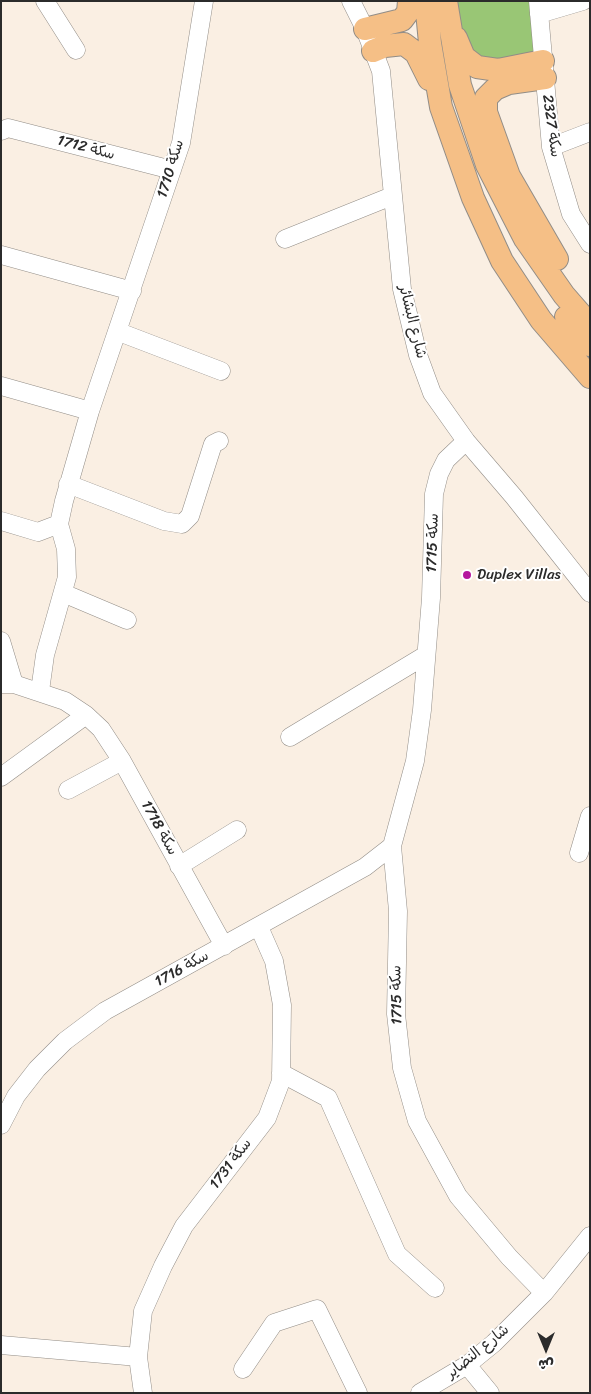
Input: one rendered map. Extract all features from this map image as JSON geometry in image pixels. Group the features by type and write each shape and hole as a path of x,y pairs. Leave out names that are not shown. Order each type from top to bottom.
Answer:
{"main road":[{"path":"365,29 402,20 408,12 410,1"},
{"path":"426,1 430,43 441,107"},
{"path":"446,6 464,57 478,67 498,70 544,69"},
{"path":"446,6 460,86 487,165 525,239 564,294 590,325"},
{"path":"373,51 385,46 404,44 416,53 441,107 473,198 502,261 540,320 590,377"},
{"path":"544,69 495,89 486,98 486,112 509,176 541,235 590,310"},
{"path":"487,165 491,187 524,254 563,313 590,345"}],"street":[{"path":"45,1 76,50"},
{"name":"سكة 1710","path":"40,691 45,655 63,593 68,562 59,524 68,484 90,411 119,332 181,143 204,1"},
{"name":"شارع البشائر","path":"352,1 381,71 402,289 418,354 432,392 466,441 514,497 590,593"},
{"path":"539,8 583,1"},
{"name":"سكة 2327","path":"539,8 551,147 571,214 590,244"},
{"name":"سكة 1712","path":"1,131 8,128 172,170"},
{"path":"551,147 590,132"},
{"path":"285,240 392,196"},
{"path":"1,255 132,291"},
{"path":"119,332 221,371"},
{"path":"1,386 90,411"},
{"path":"68,484 164,521 182,524 190,516 213,444 219,441"},
{"name":"سكة 1715","path":"466,441 446,460 439,474 434,494 431,598 422,710 415,761 392,846 398,911 396,1014 402,1068 417,1121 458,1196 509,1256 544,1293"},
{"path":"1,521 38,532 59,524"},
{"path":"63,593 127,620"},
{"path":"1,641 8,684"},
{"path":"290,737 426,655"},
{"name":"سكة 1718","path":"8,684 40,691 65,700 86,714 101,729 122,761 224,946"},
{"path":"1,777 86,714"},
{"path":"68,790 122,761"},
{"path":"579,853 590,816"},
{"path":"179,866 237,830"},
{"name":"سكة 1716","path":"1,1126 8,1092 37,1069 65,1040 105,1011 260,927 365,867 392,846"},
{"name":"سكة 1731","path":"144,1393 138,1357 142,1311 162,1266 184,1226 267,1118 281,1081 282,1005 274,961 260,927"},
{"path":"281,1073 328,1098 397,1254 435,1288"},
{"name":"شارع النضاير","path":"420,1393 467,1365 494,1343 544,1293 590,1236"},
{"path":"243,1369 274,1323 317,1309 358,1393"},
{"path":"1,1345 138,1357"},
{"path":"467,1365 490,1393"}],"green space":[{"path":"448,1 537,1 542,60 478,66"}],"place":[{"name":"Duplex Villas","path":"467,575"}]}
